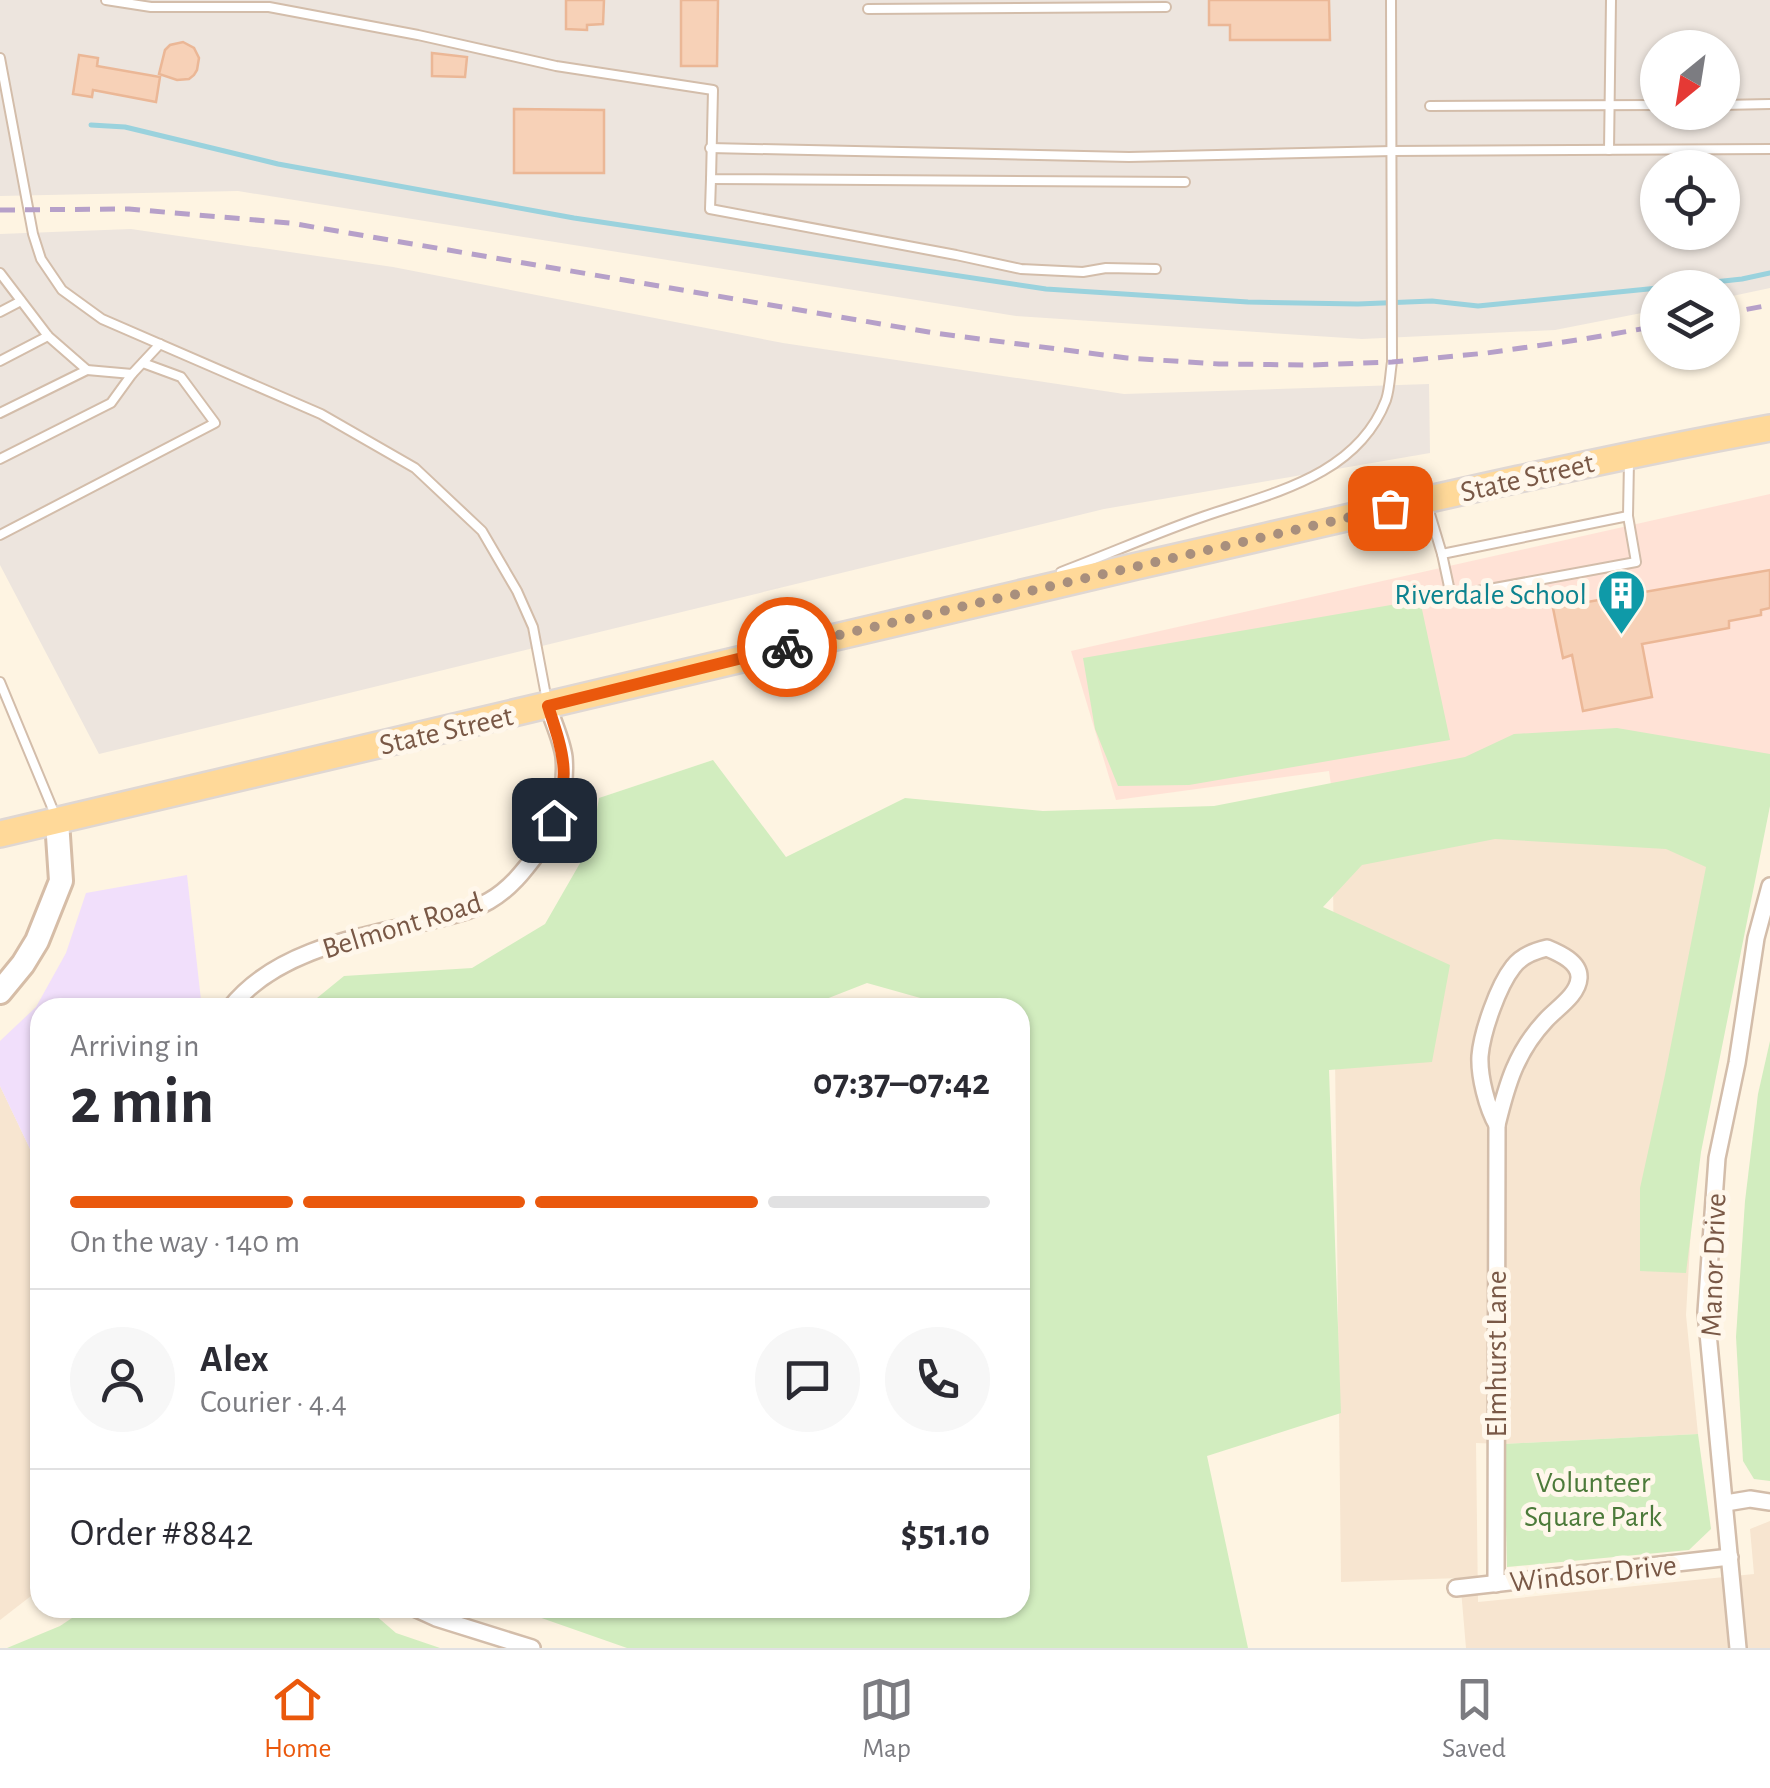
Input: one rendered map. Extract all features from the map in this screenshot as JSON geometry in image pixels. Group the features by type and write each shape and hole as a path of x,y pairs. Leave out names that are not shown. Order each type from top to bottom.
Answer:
{"main road":[{"name":"State Street","path":"0,834 1426,500 1629,454 1770,428"}],"street":[{"name":"Belmont Road","path":"241,998 261,979 303,956 340,941 449,916 488,902 520,877 546,840 562,800 564,756 548,706"},
{"path":"0,992 30,952 61,881 57,821"},
{"name":"Manor Drive","path":"1738,1648 1706,1312 1716,1173 1756,938 1770,886"},
{"name":"Elmhurst Lane","path":"1496,1584 1497,1125 1509,1076 1520,1054 1579,982 1578,970 1568,959 1547,948 1524,957 1512,967 1484,1033 1480,1059 1489,1111 1497,1125"},
{"path":"1726,1503 1750,1499 1770,1502"},
{"name":"Windsor Drive","path":"1456,1588 1730,1558"},
{"path":"436,1618 532,1648"}],"lane":[{"path":"106,0 151,7 268,8 418,35 556,66 712,90 710,210 1021,270 1156,269"},
{"path":"992,600 1325,472 1351,450 1370,426 1386,399 1392,362 1390,0"},
{"path":"1609,150 1611,0"},
{"path":"868,9 1166,7"},
{"path":"0,58 26,209 41,259 62,290 102,319 321,414 415,468 482,531 517,591 533,627 548,706"},
{"path":"1740,104 1770,104"},
{"path":"1430,106 1640,105"},
{"path":"710,148 1129,157 1770,148"},
{"path":"711,178 1185,182"},
{"path":"0,274 48,336 87,370"},
{"path":"0,312 21,301"},
{"path":"0,361 48,336"},
{"path":"0,459 112,403 160,344"},
{"path":"0,535 215,423 181,377 143,362"},
{"path":"0,413 87,370 132,374"},
{"path":"1426,500 1452,596 1636,562 1628,516 1629,454"},
{"path":"1442,554 1628,516"},
{"path":"0,682 57,821"}],"shaded area":[{"path":"0,0 1770,0 1770,288 1740,294 1740,270 1640,270 1640,313 1555,330 1362,339 1016,316 238,191 0,196"},
{"path":"131,229 393,267 783,343 1124,394 1429,384 1430,453 1104,509 99,754 0,565 0,234"},
{"path":"1770,494 1770,788 1332,792 1329,771 1116,800 1071,651"},
{"path":"1332,792 1752,854 1695,1158 1686,1315 1698,1434 1476,1443 1478,1602 1754,1574 1750,1529 1770,1521 1770,1648 1466,1648 1460,1578 1341,1582"},
{"path":"187,875 201,998 41,998 66,953 86,893"},
{"path":"30,1013 30,1149 0,1086 0,1041"},
{"path":"0,1086 30,1149 30,1597 0,1620"}],"green space":[{"path":"1420,600 1450,740 1189,785 1118,786 1095,729 1083,658"},
{"path":"1617,728 1770,754 1770,806 1701,1152 1686,1273 1640,1271 1640,1188 1706,867 1666,849 1495,839 1362,865 1323,907 1450,965 1432,1062 1329,1070 1341,1413 1207,1456 1248,1648 627,1648 542,1618 1030,1618 1030,998 920,998 867,983 829,998 317,998 344,976 472,968 545,924 591,844 599,798 713,760 786,857 905,798 1043,811 1214,806 1465,757 1514,734"},
{"path":"1770,1041 1770,1481 1754,1479 1743,1461 1736,1337 1745,1201 1758,1094"},
{"name":"Volunteer Square Park","path":"1698,1434 1711,1529 1689,1550 1507,1567 1504,1444"},
{"path":"72,1618 379,1618 396,1633 440,1648 7,1648"}],"building":[{"path":"566,0 604,0 603,24 587,25 587,30 566,29"},
{"path":"681,0 718,0 717,66 681,66"},
{"path":"1209,0 1329,0 1330,40 1230,40 1230,25 1209,25"},
{"path":"183,42 194,48 199,58 194,75 177,80 159,74 165,50"},
{"path":"432,53 467,57 465,77 432,76"},
{"path":"79,55 98,58 97,66 160,77 156,102 93,90 92,97 73,94"},
{"path":"514,109 604,110 604,173 514,173"},
{"name":"Riverdale School","path":"1770,570 1770,608 1761,610 1761,615 1729,621 1729,628 1642,644 1652,697 1583,711 1572,655 1563,658 1553,608"}],"waterway":[{"path":"91,125 125,127 278,164 574,218 1046,289 1248,302 1432,301 1478,306 1640,290"},
{"path":"1740,279 1770,273"}],"railway":[{"path":"0,210 129,209 290,223 934,333 1127,358 1219,364 1392,362 1487,353 1640,329"},
{"path":"1740,311 1770,305"}],"way so far":[{"path":"787,647 1390,508"}],"place":[{"name":"Riverdale School","path":"1622,636"}],"route":[{"path":"554,820 562,800 564,756 548,706 787,647"}]}
